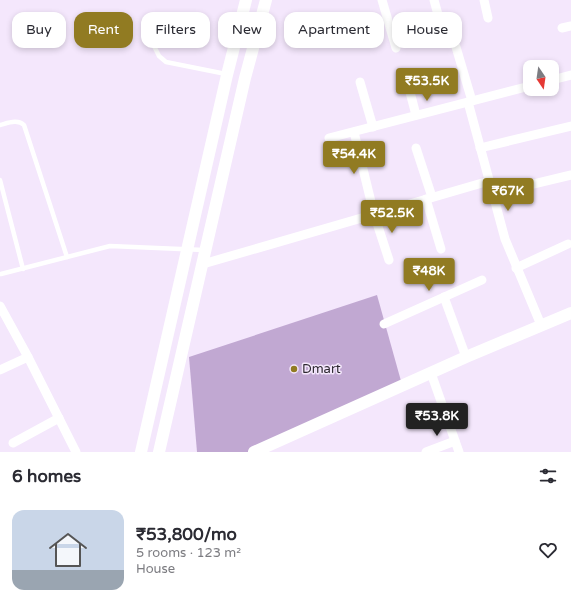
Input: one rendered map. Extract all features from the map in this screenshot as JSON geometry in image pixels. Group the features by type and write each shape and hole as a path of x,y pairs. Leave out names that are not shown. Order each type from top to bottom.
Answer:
{"street":[{"path":"141,452 226,75 246,0"},
{"path":"159,452 203,264 244,78 266,0"},
{"path":"382,0 392,34"},
{"path":"434,0 437,12"},
{"path":"484,0 488,18"},
{"path":"456,48 480,148 505,239 541,325"},
{"path":"405,73 416,115"},
{"path":"559,78 571,75"},
{"path":"360,82 373,127"},
{"path":"329,138 523,88"},
{"path":"480,148 571,126"},
{"path":"354,132 374,214 389,260"},
{"path":"416,148 441,249"},
{"path":"492,194 571,175"},
{"path":"203,264 489,181"},
{"path":"516,268 568,244"},
{"path":"384,324 482,280"},
{"path":"444,297 466,357"},
{"path":"0,306 4,323 28,357 76,452"},
{"path":"254,452 466,357 571,313"},
{"path":"0,370 28,357"},
{"path":"431,373 459,452"},
{"path":"12,443 59,418"},
{"path":"426,452 455,441"}],"lane":[{"path":"155,48 159,56 166,62 226,75"},
{"path":"0,125 16,121 24,125 67,257"},
{"path":"0,180 23,269"},
{"path":"1,274 110,246 206,250"}],"building":[{"name":"Dmart","path":"377,295 401,381 252,452 197,452 189,357"}],"place":[{"name":"Dmart","path":"294,369"}]}
